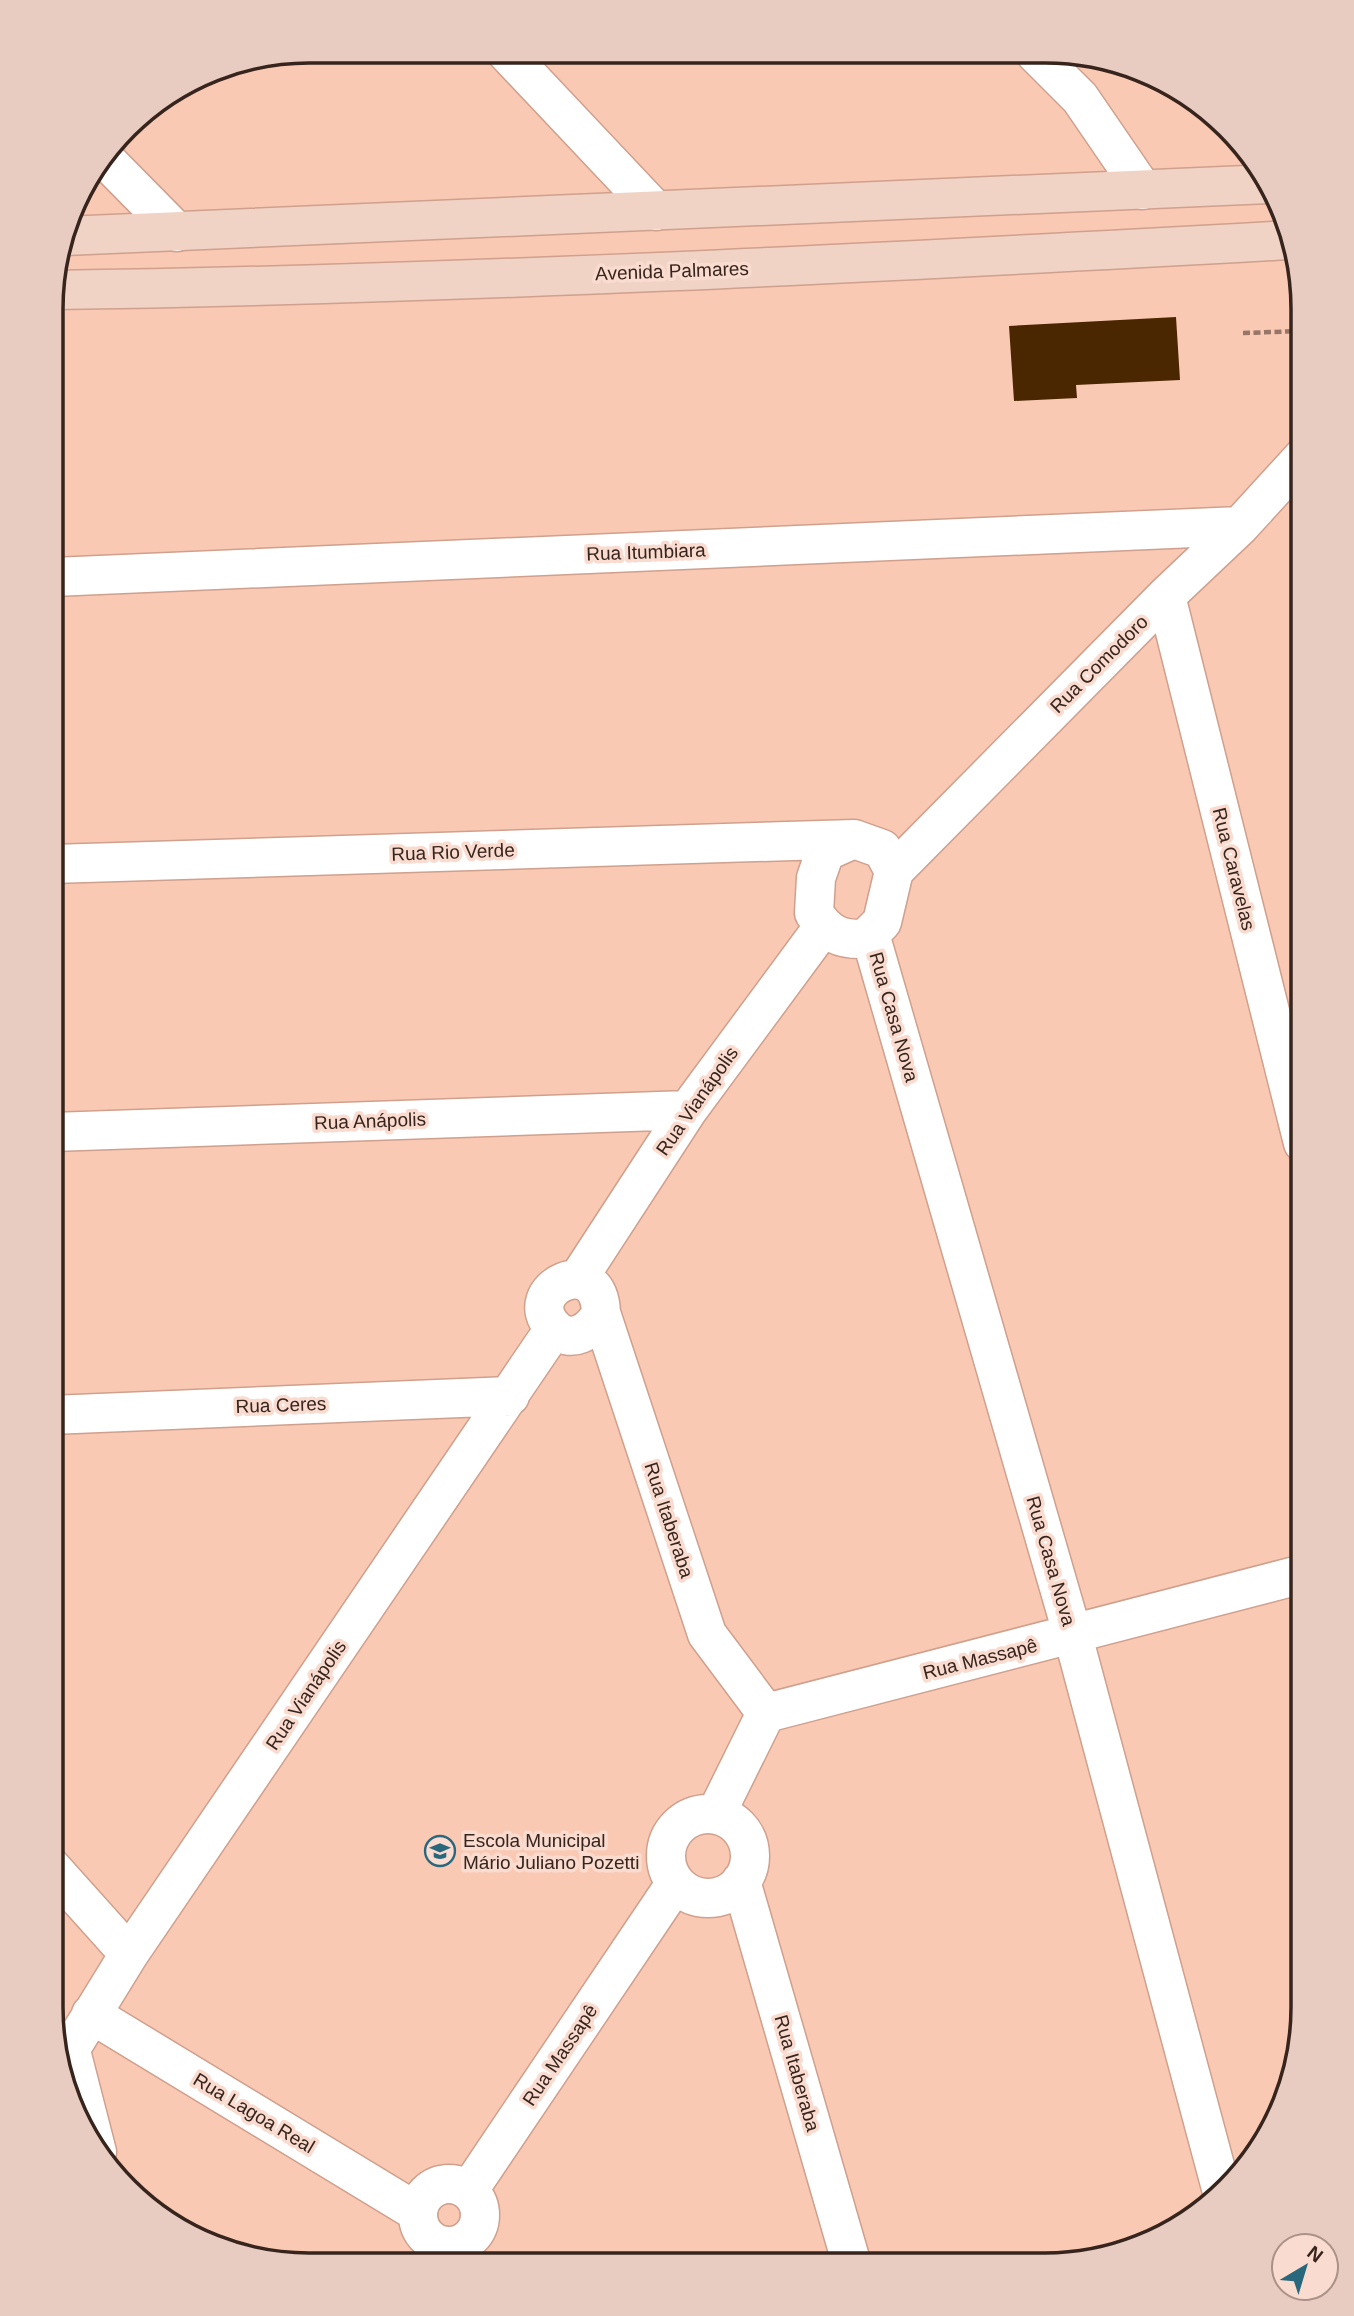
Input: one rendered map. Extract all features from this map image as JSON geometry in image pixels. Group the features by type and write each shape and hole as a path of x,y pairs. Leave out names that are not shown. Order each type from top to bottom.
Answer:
{"main road":[{"path":"74,236 1257,185"},
{"path":"656,211 670,271"},
{"path":"177,232 230,287"},
{"name":"Avenida Palmares","path":"64,290 230,287 670,271 1281,240"}],"street":[{"path":"1045,63 1080,98 1143,190"},
{"path":"517,64 656,211"},
{"path":"110,165 177,232"},
{"name":"Rua Comodoro","path":"894,871 1166,596 1240,526 1291,470"},
{"name":"Rua Itumbiara","path":"63,577 1240,526"},
{"name":"Rua Caravelas","path":"1166,596 1291,1093"},
{"path":"854,839 881,849 894,871 882,922 865,939 848,940 823,927 814,914 816,878 825,852 854,839"},
{"name":"Rua Rio Verde","path":"63,864 854,839"},
{"name":"Rua Vianápolis","path":"578,1279 688,1110 823,927"},
{"name":"Rua Casa Nova","path":"870,933 1073,1636 1219,2181"},
{"name":"Rua Anápolis","path":"63,1132 688,1110"},
{"path":"578,1279 592,1286 600,1298 601,1313 594,1326 582,1335 567,1336 554,1329 545,1316 545,1302 551,1289 563,1280 578,1279"},
{"name":"Rua Itaberaba","path":"601,1313 707,1634 766,1713"},
{"name":"Rua Vianápolis","path":"68,2054 129,1954 554,1329"},
{"name":"Rua Ceres","path":"63,1415 510,1396"},
{"name":"Rua Massapê","path":"766,1713 1073,1636 1290,1577"},
{"path":"716,1814 766,1713"},
{"path":"716,1814 737,1825 749,1845 749,1869 741,1881 737,1889 716,1899 692,1896 675,1884 665,1865 666,1844 677,1826 695,1815 716,1814"},
{"path":"63,1880 129,1954"},
{"name":"Rua Itaberaba","path":"741,1881 849,2253"},
{"name":"Rua Massapê","path":"468,2190 675,1884"},
{"name":"Rua Lagoa Real","path":"91,2014 417,2212"},
{"path":"453,2184 468,2190 479,2203 481,2219 470,2252 431,2242 420,2229 417,2212 423,2196 436,2186 453,2184"}],"path":[{"path":"1243,333 1291,331"}],"building":[{"path":"1176,317 1180,380 1076,385 1077,398 1014,401 1009,326"}],"place":[{"name":"Escola Municipal Mário Juliano Pozetti","path":"440,1851"}]}
